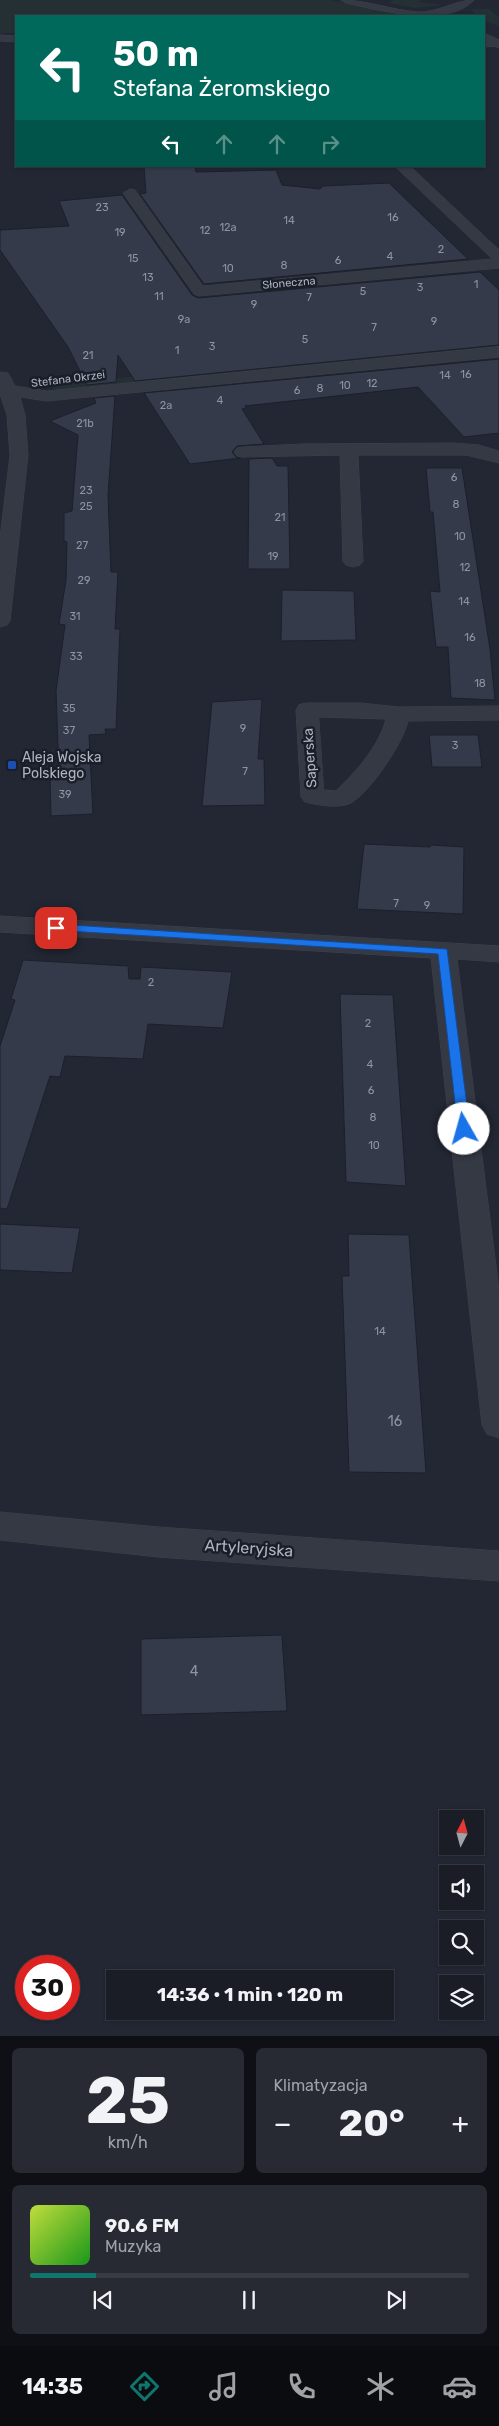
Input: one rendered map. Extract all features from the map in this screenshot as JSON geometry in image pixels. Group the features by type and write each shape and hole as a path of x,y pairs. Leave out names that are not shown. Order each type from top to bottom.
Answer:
{"street":[{"path":"346,0 417,15"},
{"path":"426,15 456,7 468,0"},
{"path":"485,37 498,44"},
{"path":"0,38 15,39"},
{"path":"485,44 498,44"},
{"path":"403,167 499,258"},
{"name":"Słoneczna","path":"130,193 199,291 499,263"},
{"name":"Stefana Okrzei","path":"3,384 489,337"},
{"name":"Stefana Okrzei","path":"3,384 47,396 499,352"},
{"path":"0,621 2,589 18,489 19,465 16,407 3,384"},
{"path":"349,449 353,561"},
{"path":"243,452 349,449 474,450 491,453 499,458"},
{"name":"Saperska","path":"400,714 397,724 369,773 342,798 313,797 306,710 360,710 400,714 499,713"},
{"path":"0,924 499,954"},
{"path":"443,951 499,1425"},
{"name":"Artyleryjska","path":"0,1526 158,1542 499,1566"}],"shaded area":[{"path":"0,0 331,0 406,15 15,15 15,33 0,33"},
{"path":"393,0 422,0 419,2 443,5 415,8 388,3"},
{"path":"470,9 489,9 499,17 499,26 485,21 485,15 476,15"},
{"path":"499,339 499,347 56,391 53,388 61,384"}],"building":[{"path":"144,167 195,167 196,172 276,170 282,185 320,189 323,186 389,183 468,259 204,284 140,194 146,193"},
{"path":"122,195 192,295 198,298 480,272 499,290 499,345 135,381 118,355 116,382 87,385 68,347 0,250 0,230 69,226 59,201"},
{"path":"499,359 499,433 464,437 418,387 245,406 246,408 242,409 264,444 237,446 232,452 236,457 240,458 190,464 144,393"},
{"path":"115,396 108,495 111,572 118,572 115,629 120,629 116,729 105,729 106,734 89,735 93,814 51,816 50,776 59,776 56,691 65,625 59,624 66,580 67,542 64,541 64,513 72,511 78,435 50,421 96,403 94,398"},
{"path":"272,458 277,466 288,466 290,569 248,569 249,459"},
{"path":"426,468 462,468 490,649 495,700 451,698 448,647 436,647 430,591 440,592 433,512 430,512"},
{"path":"282,590 354,591 356,640 281,641"},
{"path":"262,699 258,759 264,759 265,805 202,806 212,702"},
{"path":"429,735 478,735 482,767 432,767"},
{"path":"364,844 464,847 463,914 357,909"},
{"path":"23,960 128,966 129,979 140,979 141,967 232,972 223,1028 148,1024 143,1059 65,1056 60,1077 50,1076 7,1209 0,1208 0,1046 15,1000 11,999"},
{"path":"340,994 393,995 406,1186 346,1182"},
{"path":"0,1224 80,1228 72,1273 0,1270"},
{"path":"348,1234 409,1235 426,1473 349,1472 342,1276 349,1276"},
{"path":"282,1635 287,1711 141,1715 141,1639"}],"place":[{"name":"Aleja Wojska Polskiego","path":"12,765"}],"route":[{"path":"56,928 443,951 464,1129"}]}
